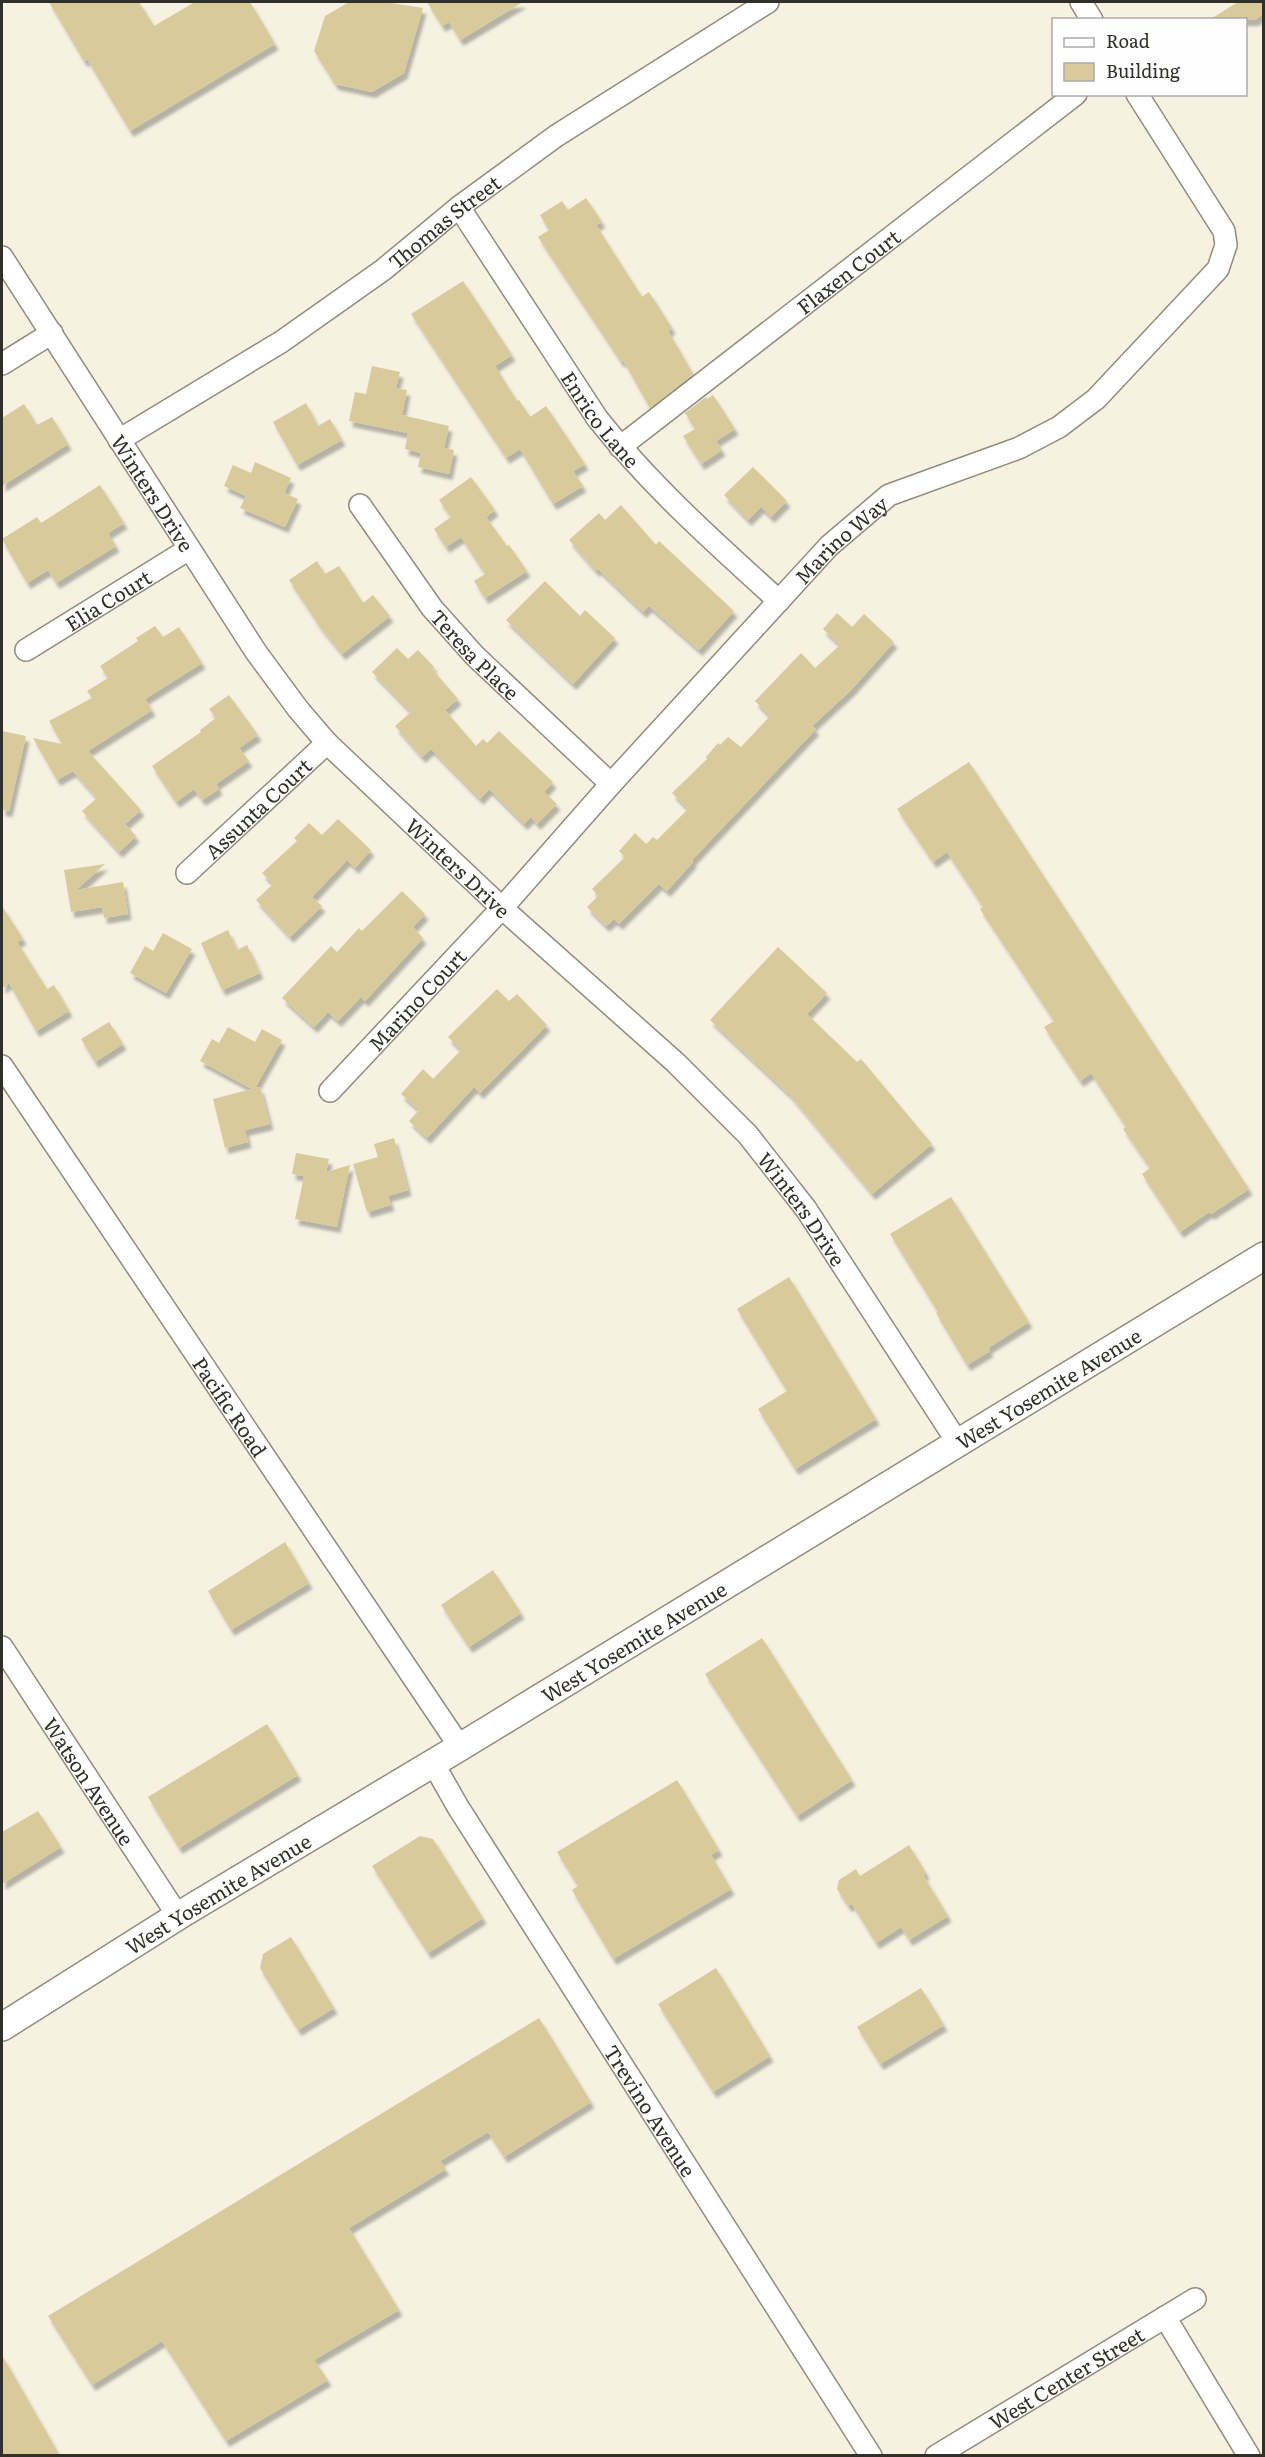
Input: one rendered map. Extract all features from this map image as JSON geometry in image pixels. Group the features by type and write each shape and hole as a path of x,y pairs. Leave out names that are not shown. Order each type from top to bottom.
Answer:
{"main road":[{"name":"West Yosemite Avenue","path":"2,2027 178,1916 460,1747 1263,1256"}],"street":[{"name":"Thomas Street","path":"119,440 281,342 383,270 459,207 556,136 768,2"},
{"path":"1081,2 1091,18"},
{"name":"Flaxen Court","path":"620,447 1073,96"},
{"name":"Marino Way","path":"502,908 611,784 829,546 889,495 1019,448 1059,427 1096,399 1218,269 1226,245 1224,231 1138,96"},
{"name":"Enrico Lane","path":"459,207 597,418 620,447 689,520 779,601"},
{"name":"Winters Drive","path":"2,257 256,652 298,709 327,743 502,908 676,1063 748,1135 806,1209 958,1443"},
{"path":"2,364 52,333"},
{"name":"Teresa Place","path":"360,505 432,608 476,656 611,784"},
{"name":"Elia Court","path":"26,650 189,549"},
{"name":"Assunta Court","path":"187,873 327,743"},
{"name":"Marino Court","path":"330,1090 502,908"},
{"name":"Pacific Road","path":"2,1066 460,1747"},
{"name":"Watson Avenue","path":"2,1647 178,1916"},
{"name":"Trevino Avenue","path":"433,1763 465,1817 871,2456"},
{"name":"West Center Street","path":"936,2456 1195,2299"},
{"path":"1166,2317 1249,2456"}],"building":[{"path":"49,2 139,2 154,26 195,2 250,2 275,44 130,131 87,59 84,61"},
{"path":"349,2 385,2 423,8 404,73 372,92 335,84 314,51 325,16"},
{"path":"427,2 523,2 460,40 449,22 442,26"},
{"path":"1238,2 1263,2 1263,14 1255,20 1212,18"},
{"path":"586,198 602,222 596,225 642,297 649,292 672,328 668,331 693,374 650,408 623,360 621,362 538,237 549,230 540,215 562,201 568,210"},
{"path":"463,281 512,355 495,366 517,401 519,400 530,417 546,406 585,464 573,471 583,486 553,504 520,449 506,458 411,314"},
{"path":"372,366 400,372 396,388 407,390 402,415 449,426 444,448 454,450 449,474 418,467 421,453 405,449 408,433 349,421 355,392 366,394"},
{"path":"713,395 735,429 716,441 722,450 701,464 683,436 695,429 685,413 706,397 707,399"},
{"path":"306,403 318,426 330,419 342,440 297,465 273,422"},
{"path":"24,404 37,425 52,417 68,444 2,486 2,418"},
{"path":"255,462 291,478 284,493 298,499 285,527 240,508 246,496 224,486 233,465 251,473"},
{"path":"753,467 787,501 771,517 761,507 748,520 724,495"},
{"path":"471,477 495,510 486,517 527,571 485,598 474,581 485,574 461,537 446,547 434,529 451,517 439,500"},
{"path":"100,485 124,523 108,533 116,546 56,583 48,570 27,583 2,539 37,517 41,523"},
{"path":"621,505 656,545 659,541 734,611 699,650 649,606 643,612 598,569 596,571 569,540 599,513 605,520"},
{"path":"317,561 325,574 339,566 363,603 373,595 390,616 342,654 320,627 289,580"},
{"path":"545,581 580,616 585,610 615,638 573,684 506,620"},
{"path":"837,613 852,627 864,614 894,642 851,690 812,726 816,729 692,860 693,862 667,891 659,884 619,924 614,919 606,926 587,907 598,896 592,889 625,857 619,851 635,833 646,844 653,837 657,840 688,809 672,793 707,759 706,757 718,743 720,745 728,737 741,747 770,716 755,701 801,653 815,668 840,645 823,629"},
{"path":"155,626 163,637 179,627 202,663 145,699 152,710 88,751 141,810 125,824 136,836 119,852 82,811 97,798 73,771 57,780 33,738 62,744 49,721 92,698 87,691 108,678 100,666 138,641 136,638"},
{"path":"397,648 408,659 418,650 434,667 432,669 458,699 445,710 476,746 483,739 487,743 499,731 553,782 544,792 557,804 537,824 531,817 524,824 489,789 480,799 431,749 422,757 395,726 411,712 372,672"},
{"path":"229,695 258,735 239,748 249,761 216,784 219,789 202,800 194,789 176,802 152,766 201,732 200,730 216,718 209,709"},
{"path":"2,731 26,736 9,811 2,810"},
{"path":"969,762 1249,1189 1180,1232 1142,1174 1150,1168 1123,1129 1126,1127 1091,1073 1080,1081 1044,1027 1054,1021 980,909 983,907 947,852 933,862 897,809"},
{"path":"338,819 371,850 355,868 347,860 312,897 322,906 290,937 256,900 273,884 262,873 297,841 294,838 309,823 322,835"},
{"path":"105,864 76,890 123,882 128,914 104,918 102,907 71,912 64,870"},
{"path":"402,891 425,914 413,927 423,938 365,1001 361,997 338,1021 328,1012 314,1027 282,998 331,946 337,952 359,928 362,931"},
{"path":"2,906 23,939 17,942 47,989 54,985 69,1011 36,1031 9,983 2,988"},
{"path":"228,930 237,950 247,945 260,973 222,990 201,943"},
{"path":"163,933 192,949 166,993 130,973 145,946 153,951"},
{"path":"778,947 827,993 807,1014 857,1062 861,1059 932,1144 872,1194 790,1095 710,1020"},
{"path":"497,989 509,1001 517,994 547,1025 480,1093 474,1087 427,1138 409,1121 419,1110 401,1094 423,1069 433,1079 461,1050 448,1037"},
{"path":"109,1022 123,1044 95,1062 81,1039"},
{"path":"228,1027 255,1042 262,1029 282,1040 255,1088 260,1087 270,1124 245,1130 248,1142 225,1148 213,1099 252,1089 200,1061 212,1039 219,1043"},
{"path":"394,1138 408,1190 388,1196 391,1205 367,1212 353,1164 378,1157 374,1144"},
{"path":"296,1153 329,1159 326,1172 350,1165 337,1227 295,1219 304,1176 292,1174"},
{"path":"951,1197 1029,1322 988,1348 990,1351 967,1365 936,1313 938,1312 890,1234"},
{"path":"789,1277 876,1419 795,1469 758,1409 787,1391 737,1309"},
{"path":"285,1542 309,1583 231,1630 208,1591"},
{"path":"493,1570 521,1613 469,1647 441,1605"},
{"path":"762,1638 852,1780 797,1816 705,1674"},
{"path":"267,1724 298,1775 179,1848 148,1797"},
{"path":"677,1780 719,1850 711,1855 731,1889 613,1959 572,1890 578,1886 557,1852"},
{"path":"38,1811 61,1847 2,1884 2,1832"},
{"path":"420,1836 433,1839 483,1918 428,1953 372,1866"},
{"path":"909,1845 926,1873 923,1875 948,1916 909,1940 901,1927 876,1943 852,1904 848,1906 837,1889 839,1880 856,1869 860,1876"},
{"path":"291,1937 334,2008 298,2030 260,1968 263,1954"},
{"path":"716,1968 770,2056 713,2092 658,2004"},
{"path":"921,1988 944,2025 880,2064 857,2027"},
{"path":"539,2018 591,2102 504,2157 488,2132 440,2161 446,2169 349,2228 399,2310 314,2360 328,2380 226,2441 162,2341 92,2385 48,2316"},
{"path":"2,2355 60,2456 2,2456"}]}
